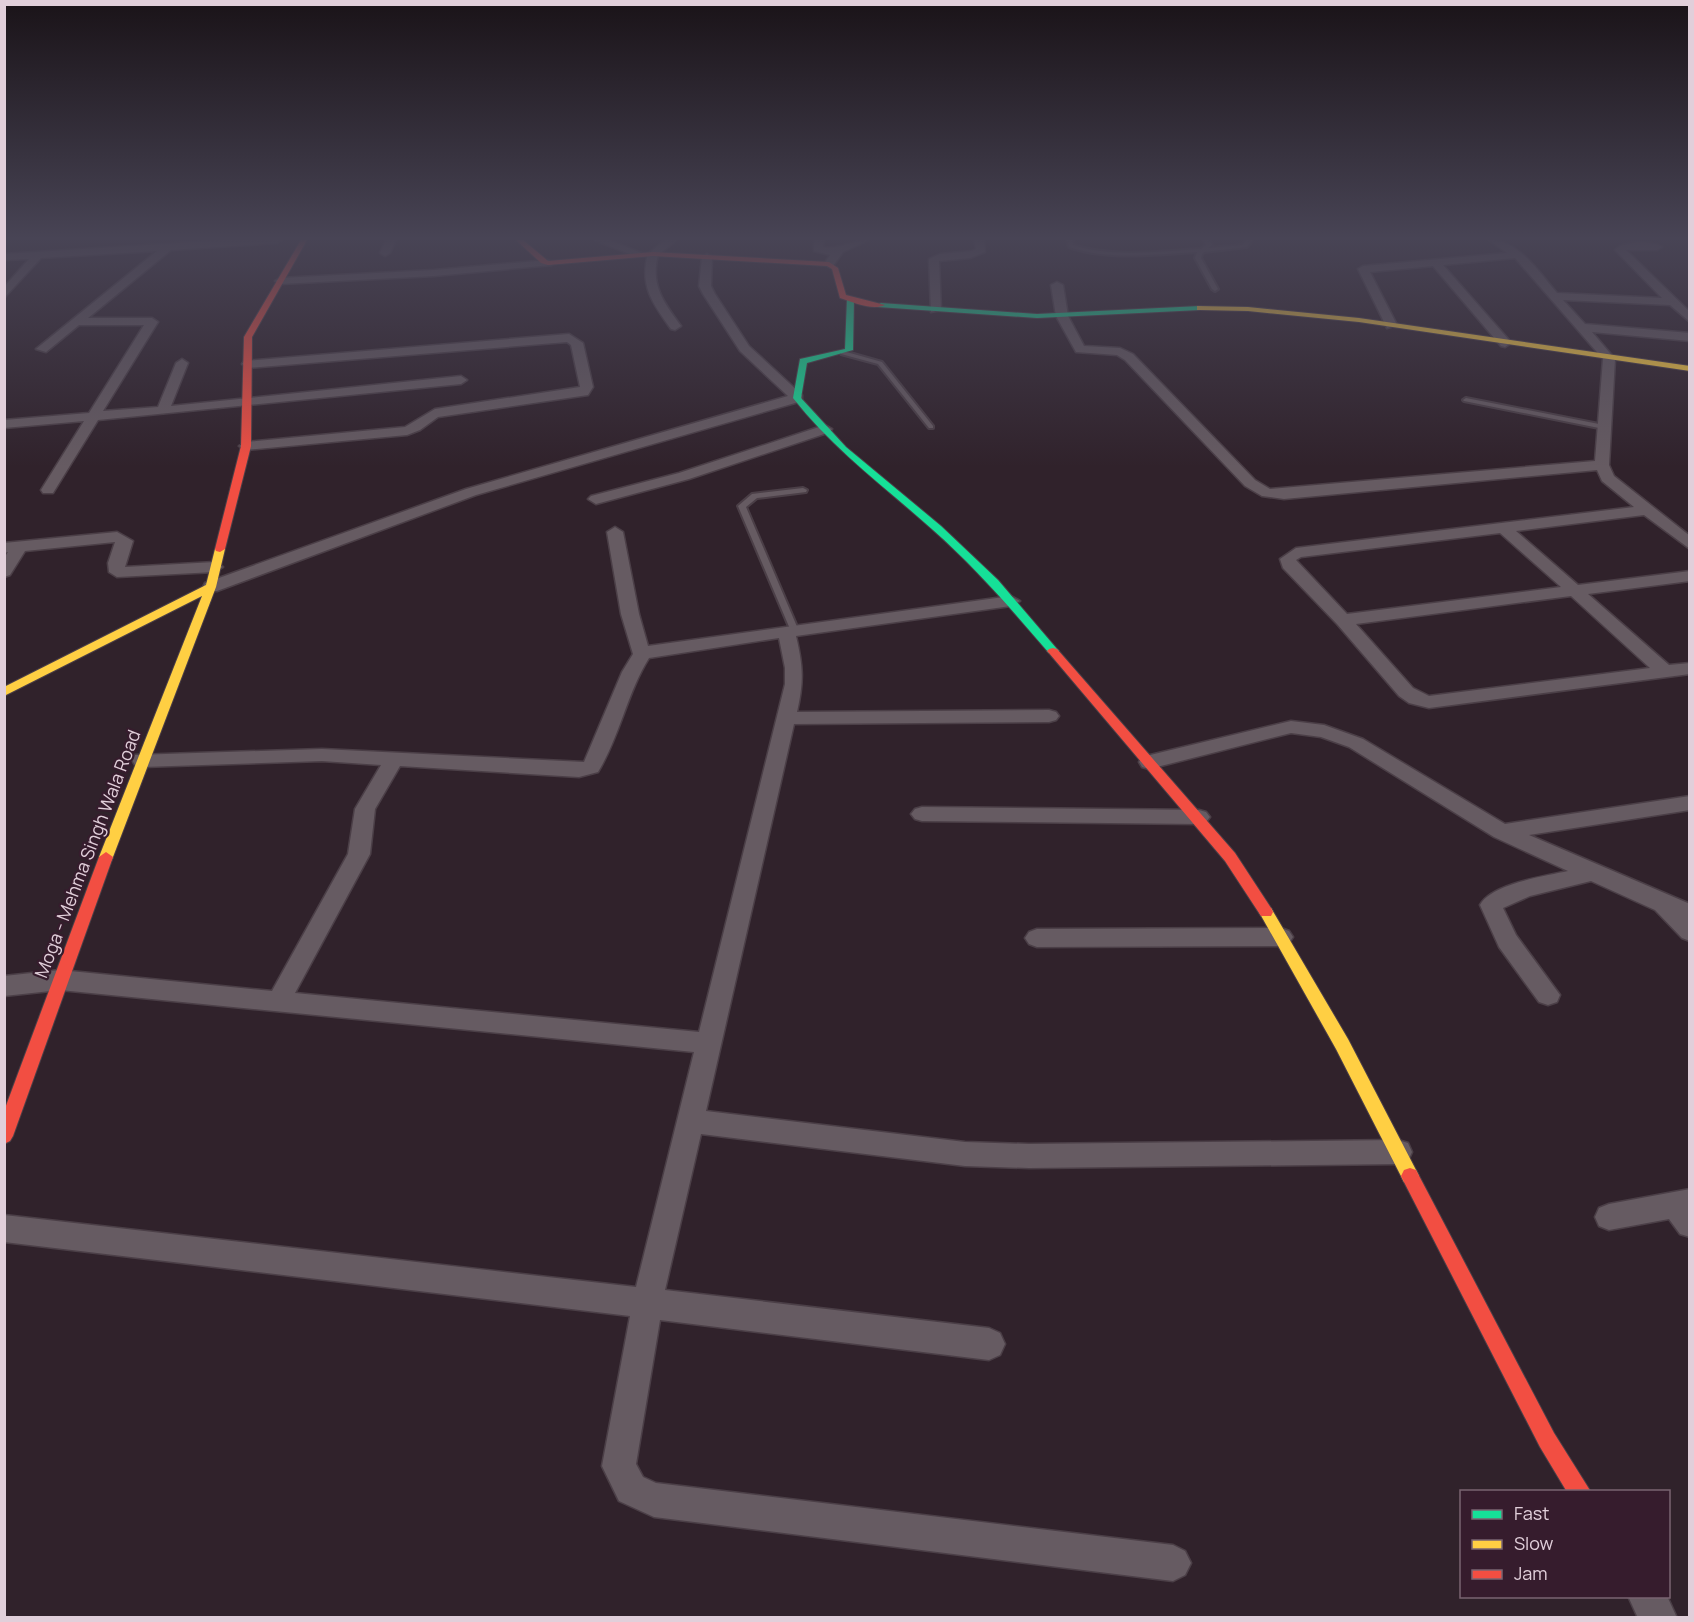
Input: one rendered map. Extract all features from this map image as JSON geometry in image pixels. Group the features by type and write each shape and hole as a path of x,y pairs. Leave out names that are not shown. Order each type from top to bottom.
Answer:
{"street":[{"path":"42,349 84,316"},
{"name":"Moga - Mehma Singh Wala Road","path":"4,1136 142,760 211,588 246,446 248,337 260,316"},
{"path":"668,316 675,326"},
{"path":"723,316 744,348 797,398 843,449 937,528 1011,601 1199,817 1255,892 1398,1152 1547,1440 1579,1490"},
{"path":"797,398 803,361 849,350 850,316"},
{"path":"1040,316 1069,316"},
{"path":"1062,316 1080,349 1120,352 1129,357 1240,473 1267,493 1284,494 1602,465"},
{"path":"1306,316 1391,325 1689,369"},
{"path":"1386,316 1391,325"},
{"path":"1481,316 1505,343"},
{"path":"1570,316 1609,359 1602,465 1606,478 1689,544"},
{"path":"48,490 152,322 78,321"},
{"path":"1580,327 1689,337"},
{"path":"246,446 407,431 420,426 427,417 435,413 583,392 587,387 576,343 569,338 248,364"},
{"path":"163,410 182,363"},
{"path":"4,424 248,403 461,380"},
{"path":"4,692 211,588 471,492 797,398"},
{"path":"596,499 684,476 825,429"},
{"path":"1647,510 1291,555 1289,565 1343,620 1406,692 1416,699 1429,702 1689,668"},
{"path":"1503,527 1665,671"},
{"path":"615,532 630,614 642,654"},
{"path":"4,572 12,547 117,537 125,541 116,563 117,572 215,567"},
{"path":"1343,620 1689,576"},
{"path":"142,760 280,754 395,758 562,770 591,766 631,672 642,654 668,647 1011,601"},
{"path":"790,630 794,676 786,718 647,1304 619,1466 631,1489 654,1500 1173,1563"},
{"path":"786,718 1048,716"},
{"path":"1149,762 1291,727 1312,728 1337,734 1356,743 1502,832 1660,903 1689,913"},
{"path":"279,1000 359,854 365,809 395,758"},
{"path":"1502,832 1689,803"},
{"path":"922,814 1199,817"},
{"path":"1548,995 1506,937 1493,916 1491,905 1497,899 1512,894 1595,872"},
{"path":"1660,903 1689,932"},
{"path":"1037,938 1281,938"},
{"path":"4,986 60,980 708,1043"},
{"path":"692,1121 965,1154 1029,1156 1398,1152"},
{"path":"1609,1216 1685,1210"},
{"path":"4,1228 314,1261 647,1304 989,1344"},
{"path":"1647,1598 1659,1617"}],"lane":[{"path":"843,353 880,363 931,427"},
{"path":"1466,400 1604,427"},
{"path":"790,630 742,506 755,496 803,490"}],"traffic: fast":[{"path":"850,316 849,350 803,361 797,398 843,449 937,528 994,582 1053,651"},
{"path":"1033,316 1043,316"}],"traffic: slow":[{"path":"1316,316 1359,320 1690,369"},
{"path":"4,692 211,587 220,549"},
{"path":"106,857 211,587"},
{"path":"1266,912 1342,1044 1410,1176"}],"traffic: jam":[{"path":"220,549 246,446 248,337 260,316"},
{"path":"1053,651 1230,857 1266,912"},
{"path":"4,1136 106,857"},
{"path":"1410,1176 1547,1440 1579,1490"}]}
